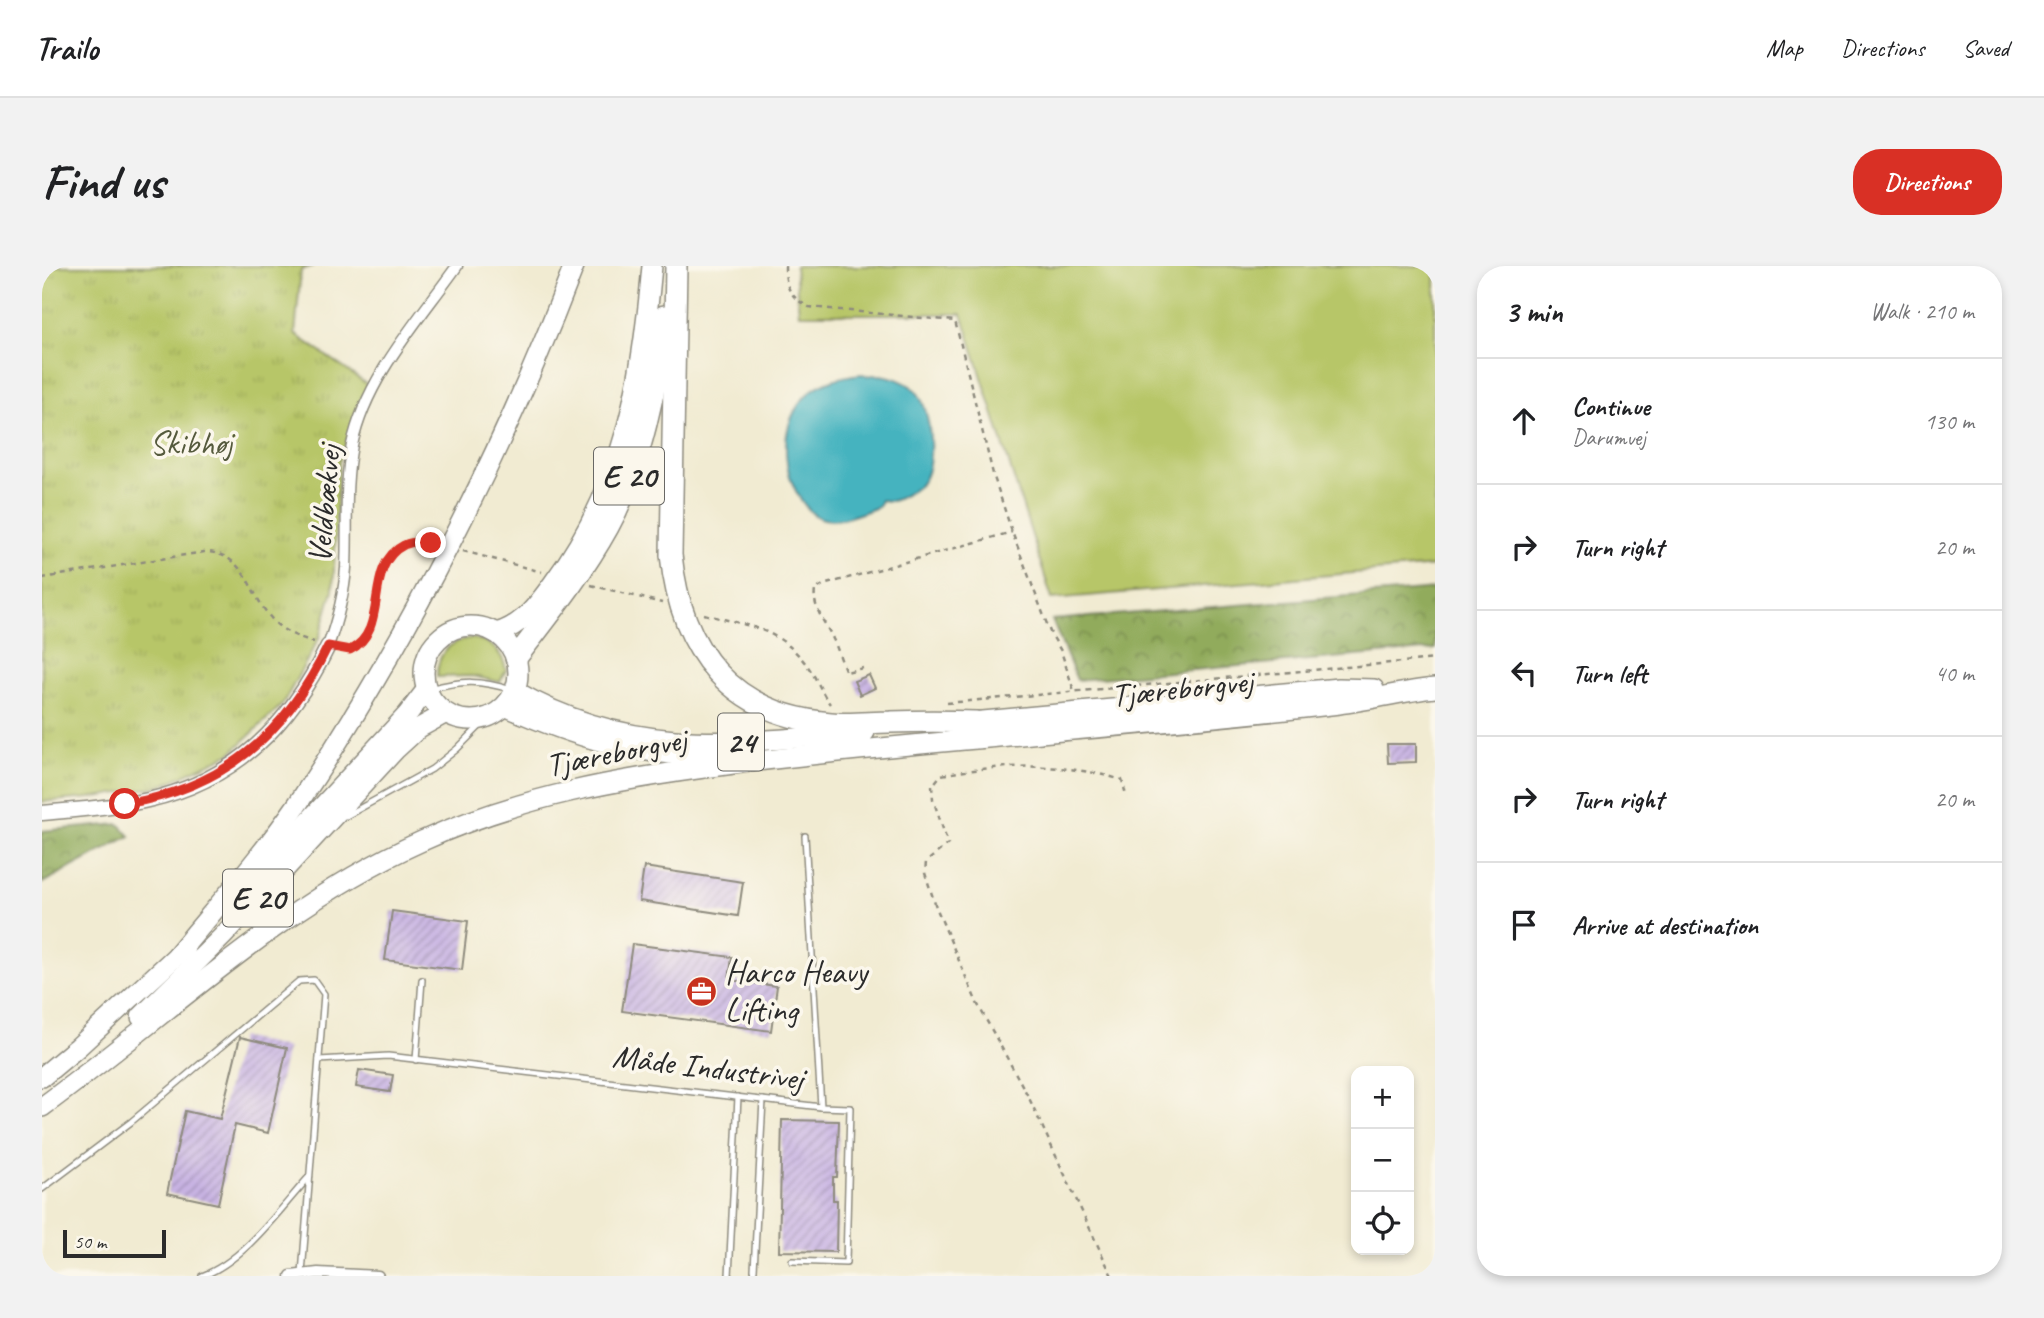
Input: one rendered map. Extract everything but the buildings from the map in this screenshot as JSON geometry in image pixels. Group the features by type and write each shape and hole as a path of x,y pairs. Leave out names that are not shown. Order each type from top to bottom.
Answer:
{"highway":[{"name":"E 20","path":"177,955 298,803 387,656 444,552 499,442 574,266"},
{"path":"496,633 510,629 527,616 546,593 564,569 601,503 629,426 644,351 652,266"},
{"name":"E 20","path":"516,658 585,566 610,524 631,471 645,427 656,371 663,329 668,266"},
{"path":"677,266 671,555 678,601 700,652 716,672 738,692 757,703 792,716 833,723 976,722"},
{"path":"458,628 484,628 496,633 512,648 516,658 518,680 503,705 467,720 446,713 431,699 427,690 424,677 429,652 436,641 458,628"},
{"name":"Tjæreborgvej","path":"976,722 1339,688 1429,689"},
{"name":"Tjæreborgvej","path":"42,1107 258,938 307,903 379,861 421,841 506,808 635,777 797,755 1342,704 1429,689"},
{"name":"E 20","path":"42,1077 212,925 407,715 427,690"},
{"name":"24","path":"503,705 541,706 619,733 661,740 705,743 765,741 976,722"},
{"name":"24","path":"503,705 572,734 604,744 648,752 703,757 797,755"},
{"name":"Tjæreborgvej","path":"71,1086 223,936 395,750 419,728 446,713"}],"street":[{"name":"Veldbækvej","path":"328,646 340,610 346,571 347,477 353,443 365,407 384,369 457,266"},
{"path":"42,813 151,800 180,791 223,769 262,741 291,710 328,646"},
{"path":"298,1275 378,1276"}],"lane":[{"path":"313,836 432,769 503,705 486,682 456,681 427,690"},
{"name":"Måde Industrivej","path":"319,1060 388,1056 821,1107 805,836"},
{"path":"42,1189 131,1122 299,981 314,980 324,994 310,1176 298,1275"},
{"path":"416,1060 422,980"},
{"path":"729,1276 738,1097"},
{"path":"754,1270 764,1100"},
{"path":"792,1261 846,1263 850,1108 821,1107"},
{"path":"202,1276 213,1272 240,1252 310,1176"}],"path":[{"path":"785,266 785,282 789,291 809,307 955,321 993,474 1012,532 1050,632 1068,670 1074,692"},
{"path":"863,668 846,671 817,610 815,590 823,585 1012,532"},
{"path":"42,578 204,552 217,553 229,557 238,565 273,620 292,634 350,650 363,642 372,621 382,572 388,557 410,543 431,543"},
{"path":"460,551 544,572"},
{"path":"591,585 665,604"},
{"path":"697,613 761,629 780,638 802,658 833,707"},
{"path":"937,704 1435,659"},
{"path":"1112,1276 1028,1096 977,1003 936,907 925,873 926,862 948,844 933,799 932,786 942,775 985,767 1053,766 1101,773 1122,780 1126,795"}],"green space":[{"name":"Skibhøj","path":"42,266 313,266 301,270 295,334 368,385 339,461 333,590 319,638 283,704 231,753 161,786 90,798 42,802"},
{"path":"795,266 1435,266 1435,566 1052,599 962,314 799,314"},
{"path":"1435,589 1435,649 1077,680 1052,620"},
{"path":"471,638 490,644 502,657 506,670 500,682 472,676 437,677 439,662 446,650 456,642"},
{"path":"119,824 130,836 42,883 42,831"}],"water":[{"path":"862,374 896,379 913,388 919,396 930,433 927,472 921,484 899,498 881,500 878,507 849,517 834,520 820,518 804,504 791,479 786,451 790,423 809,392 839,378"}],"place":[{"name":"Harco Heavy Lifting","path":"702,991"}],"route":[{"path":"125,804 180,791 206,779 252,750 291,710 328,646 350,650 363,642 372,621 382,572 388,557 394,551 416,541 431,543"}]}
